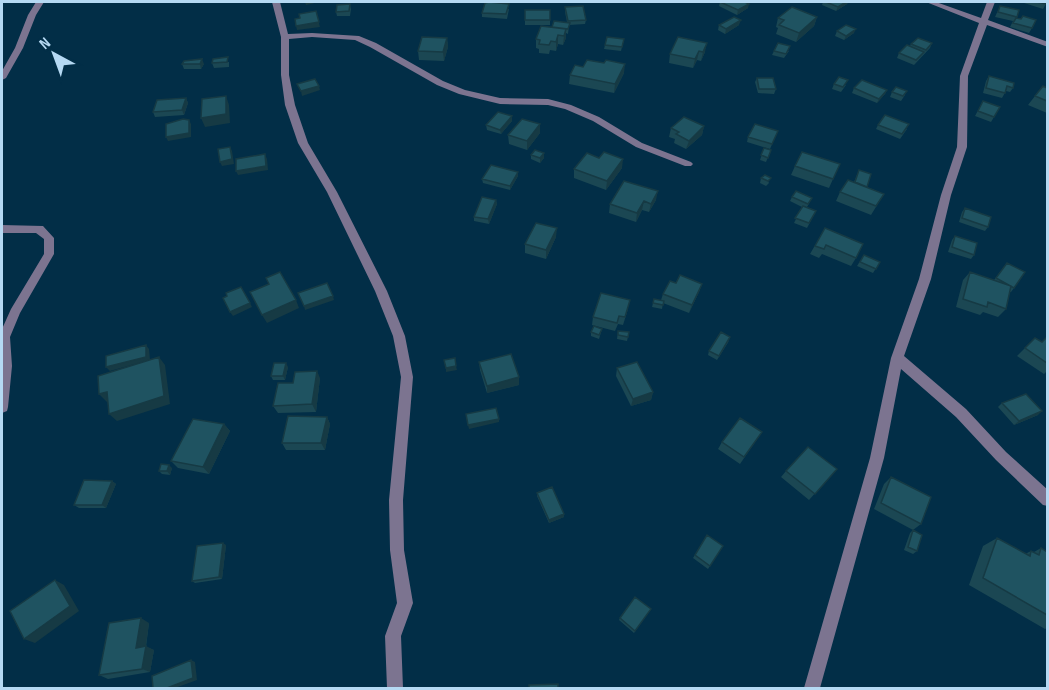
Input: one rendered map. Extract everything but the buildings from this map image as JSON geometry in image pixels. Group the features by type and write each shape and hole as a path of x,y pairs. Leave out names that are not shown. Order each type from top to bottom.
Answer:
{"street":[{"path":"2,78 40,2"},
{"path":"276,2 285,38 285,75 290,105 303,143 332,192 381,291 399,336 407,377 396,500 397,550 405,603 393,636 395,688"},
{"path":"930,2 1047,45"},
{"path":"812,688 877,458 897,358 926,279 946,195 962,147 964,76 986,21 991,2"},
{"path":"285,38 312,35 356,38 440,83 462,92 500,101 548,102 568,107 596,119 639,145 688,164"},
{"path":"2,229 39,229 49,238 49,254 15,312 4,337 6,366 2,407"},
{"path":"897,358 962,413 1001,456 1047,500"}]}
